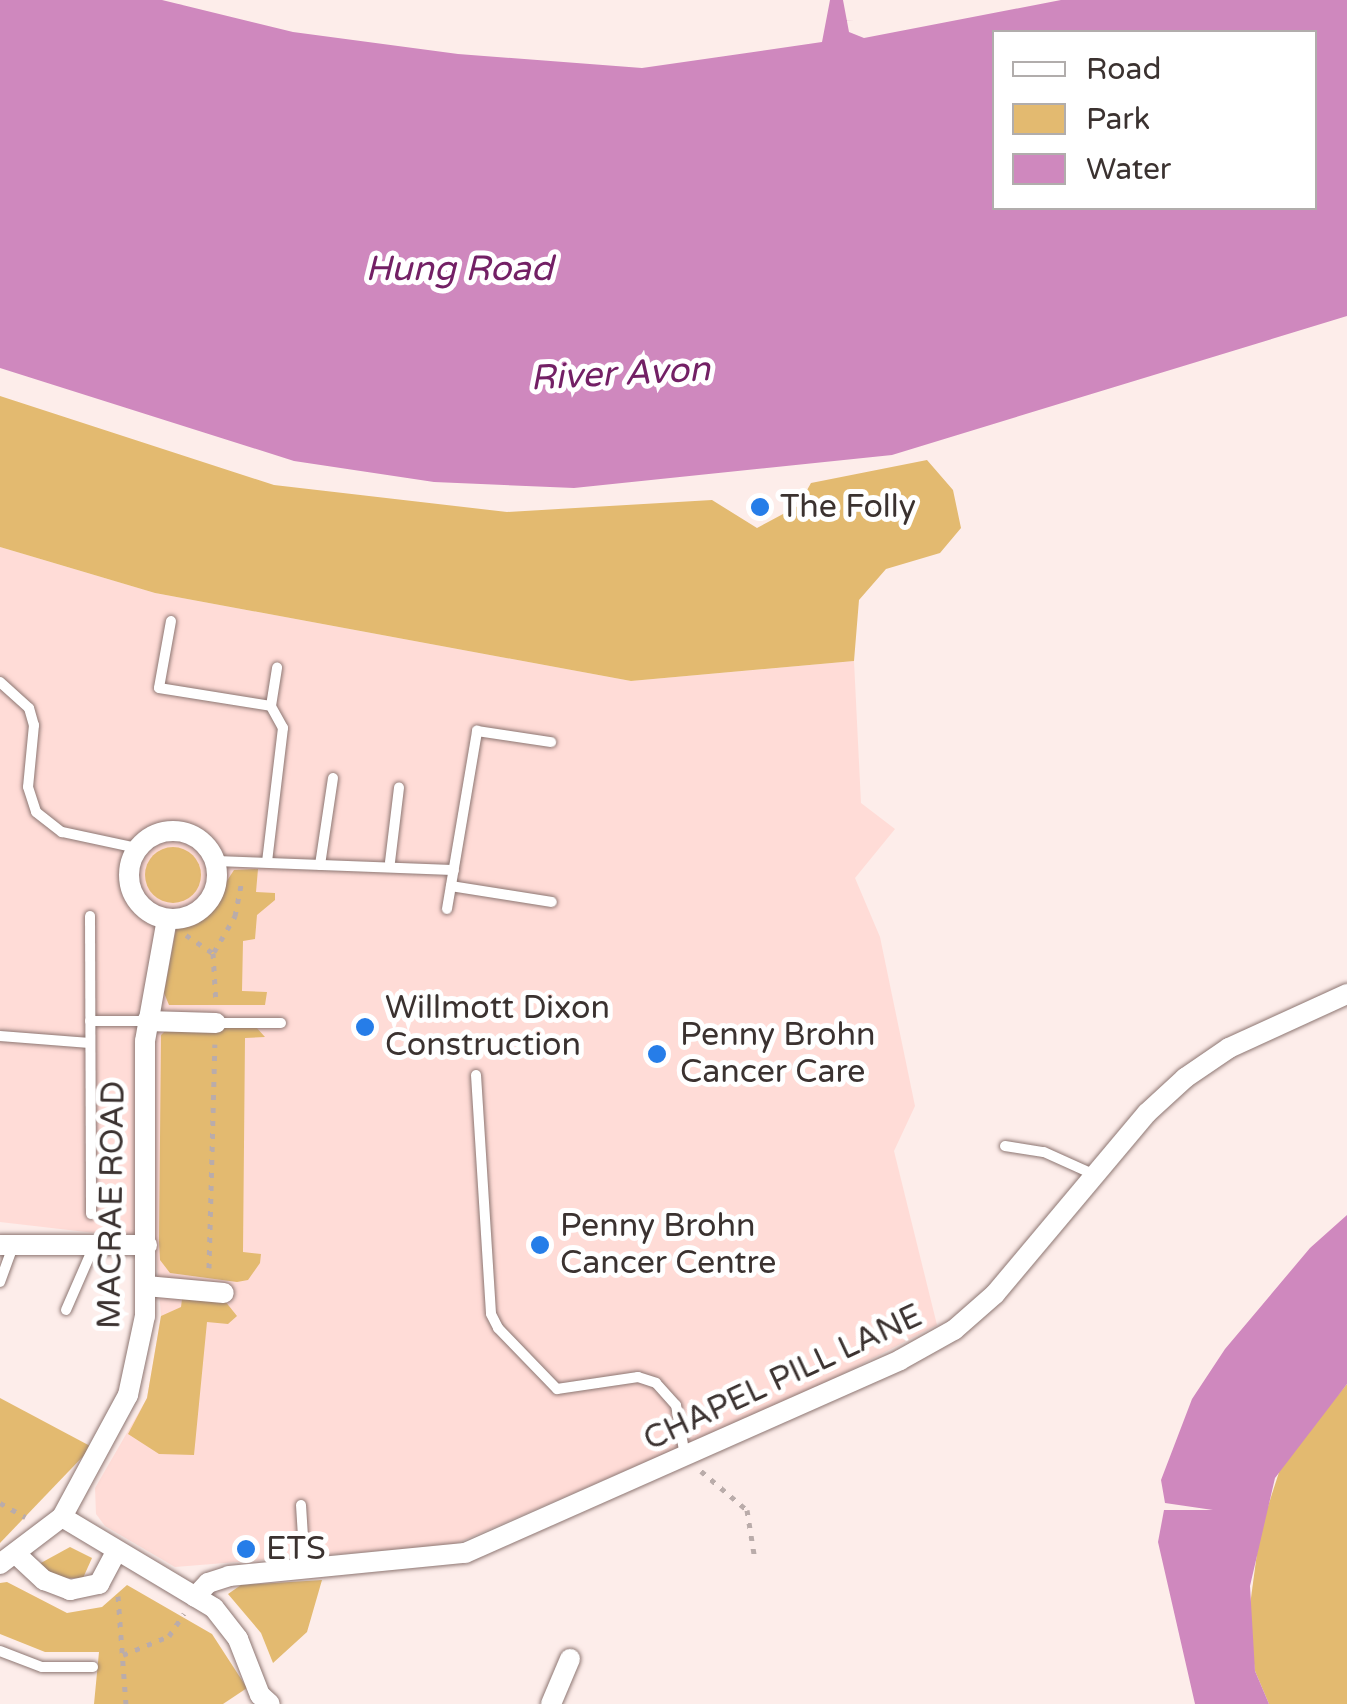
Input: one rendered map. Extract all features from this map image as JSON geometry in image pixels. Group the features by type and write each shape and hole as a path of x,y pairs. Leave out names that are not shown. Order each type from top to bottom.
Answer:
{"street":[{"path":"180,831 195,836 215,861 207,903 166,926 140,905 131,892 128,877 137,848 149,837 180,831"},
{"name":"MACRAE ROAD","path":"8,1559 62,1517 128,1395 146,1286 147,1021 166,926"},
{"name":"CHAPEL PILL LANE","path":"195,1597 208,1582 228,1576 465,1552 688,1455 954,1330 995,1294 1095,1175 1185,1078 1229,1048 1347,994"},
{"path":"147,1021 216,1024"},
{"path":"7,1245 147,1246"},
{"path":"146,1286 216,1292"},
{"path":"62,1517 111,1562 195,1597 226,1620 270,1704"},
{"path":"8,1559 70,1590 99,1584 111,1562"},
{"path":"551,1704 570,1658"}],"lane":[{"path":"171,621 159,688 272,706"},
{"path":"267,862 283,728 272,706 277,668"},
{"path":"0,682 28,708 34,725 28,787 36,812 62,832 137,848"},
{"path":"447,909 477,731 551,742"},
{"path":"320,864 333,778"},
{"path":"390,862 399,788"},
{"path":"215,861 390,862 454,870"},
{"path":"451,886 552,902"},
{"path":"90,916 91,1214"},
{"path":"90,1021 147,1021"},
{"path":"216,1024 280,1023"},
{"path":"0,1036 90,1043"},
{"path":"476,1075 491,1314 498,1328 556,1389 638,1377 656,1383 676,1405 688,1455"},
{"path":"1004,1146 1044,1152 1095,1175"},
{"path":"0,1282 7,1245"},
{"path":"66,1310 94,1246"},
{"path":"301,1505 305,1568"},
{"path":"0,1651 42,1667 94,1667"}],"path":[{"path":"216,1292 213,952 235,916 243,862"},
{"path":"166,926 196,938 213,952"},
{"path":"688,1455 698,1469 748,1510 755,1560"},
{"path":"111,1562 118,1594 126,1704"},
{"path":"123,1655 168,1636 195,1597"}],"shaded area":[{"path":"0,547 155,593 631,681 854,661 861,803 895,829 855,878 880,937 915,1106 894,1151 937,1325 810,1391 453,1545 175,1567 105,1526 96,1514 95,1488 147,1398 161,1316 155,1240 0,1222"}],"green space":[{"path":"0,396 274,485 507,512 712,500 757,528 798,506 811,483 927,460 953,490 961,528 940,553 886,569 859,600 854,661 631,681 155,593 0,547"},
{"path":"173,847 193,855 201,875 193,895 173,903 153,895 145,875 153,855"},
{"path":"258,869 256,892 275,893 275,900 257,915 255,939 243,941 242,991 267,992 265,1005 169,1005 164,993 176,929 208,910 234,870"},
{"path":"256,1027 265,1037 245,1038 243,1252 261,1254 260,1263 248,1280 237,1282 170,1273 160,1260 159,1242 161,1035 167,1029"},
{"path":"182,1299 225,1301 237,1316 228,1324 207,1322 194,1455 159,1454 128,1434 147,1398 161,1316 181,1307"},
{"path":"1347,1384 1347,1704 1269,1704 1255,1671 1248,1620 1260,1531 1282,1463"},
{"path":"0,1398 92,1447 0,1543"},
{"path":"70,1547 92,1558 83,1578 57,1578 39,1564"},
{"path":"322,1580 307,1632 273,1663 261,1633 228,1594 241,1585"},
{"path":"7,1582 67,1613 102,1607 127,1585 212,1634 247,1688 223,1704 94,1704 99,1652 45,1652 0,1634 0,1583"}],"water":[{"name":"Hung Road","path":"0,0 162,0 293,32 458,54 642,68 822,42 830,0 843,0 849,32 864,38 1061,0 1347,0 1347,316 892,455 574,488 434,482 294,461 0,368"},
{"path":"1347,1215 1347,1384 1275,1478 1250,1586 1255,1671 1269,1704 1195,1704 1158,1542 1164,1510 1213,1510 1165,1503 1161,1480 1192,1399 1225,1349 1310,1248"}],"place":[{"name":"The Folly","path":"760,507"},
{"name":"Willmott Dixon Construction","path":"365,1027"},
{"name":"Penny Brohn Cancer Care","path":"657,1054"},
{"name":"Penny Brohn Cancer Centre","path":"540,1245"},
{"name":"ETS","path":"246,1549"}],"water label":[{"name":"River Avon","path":"620,374"}]}
